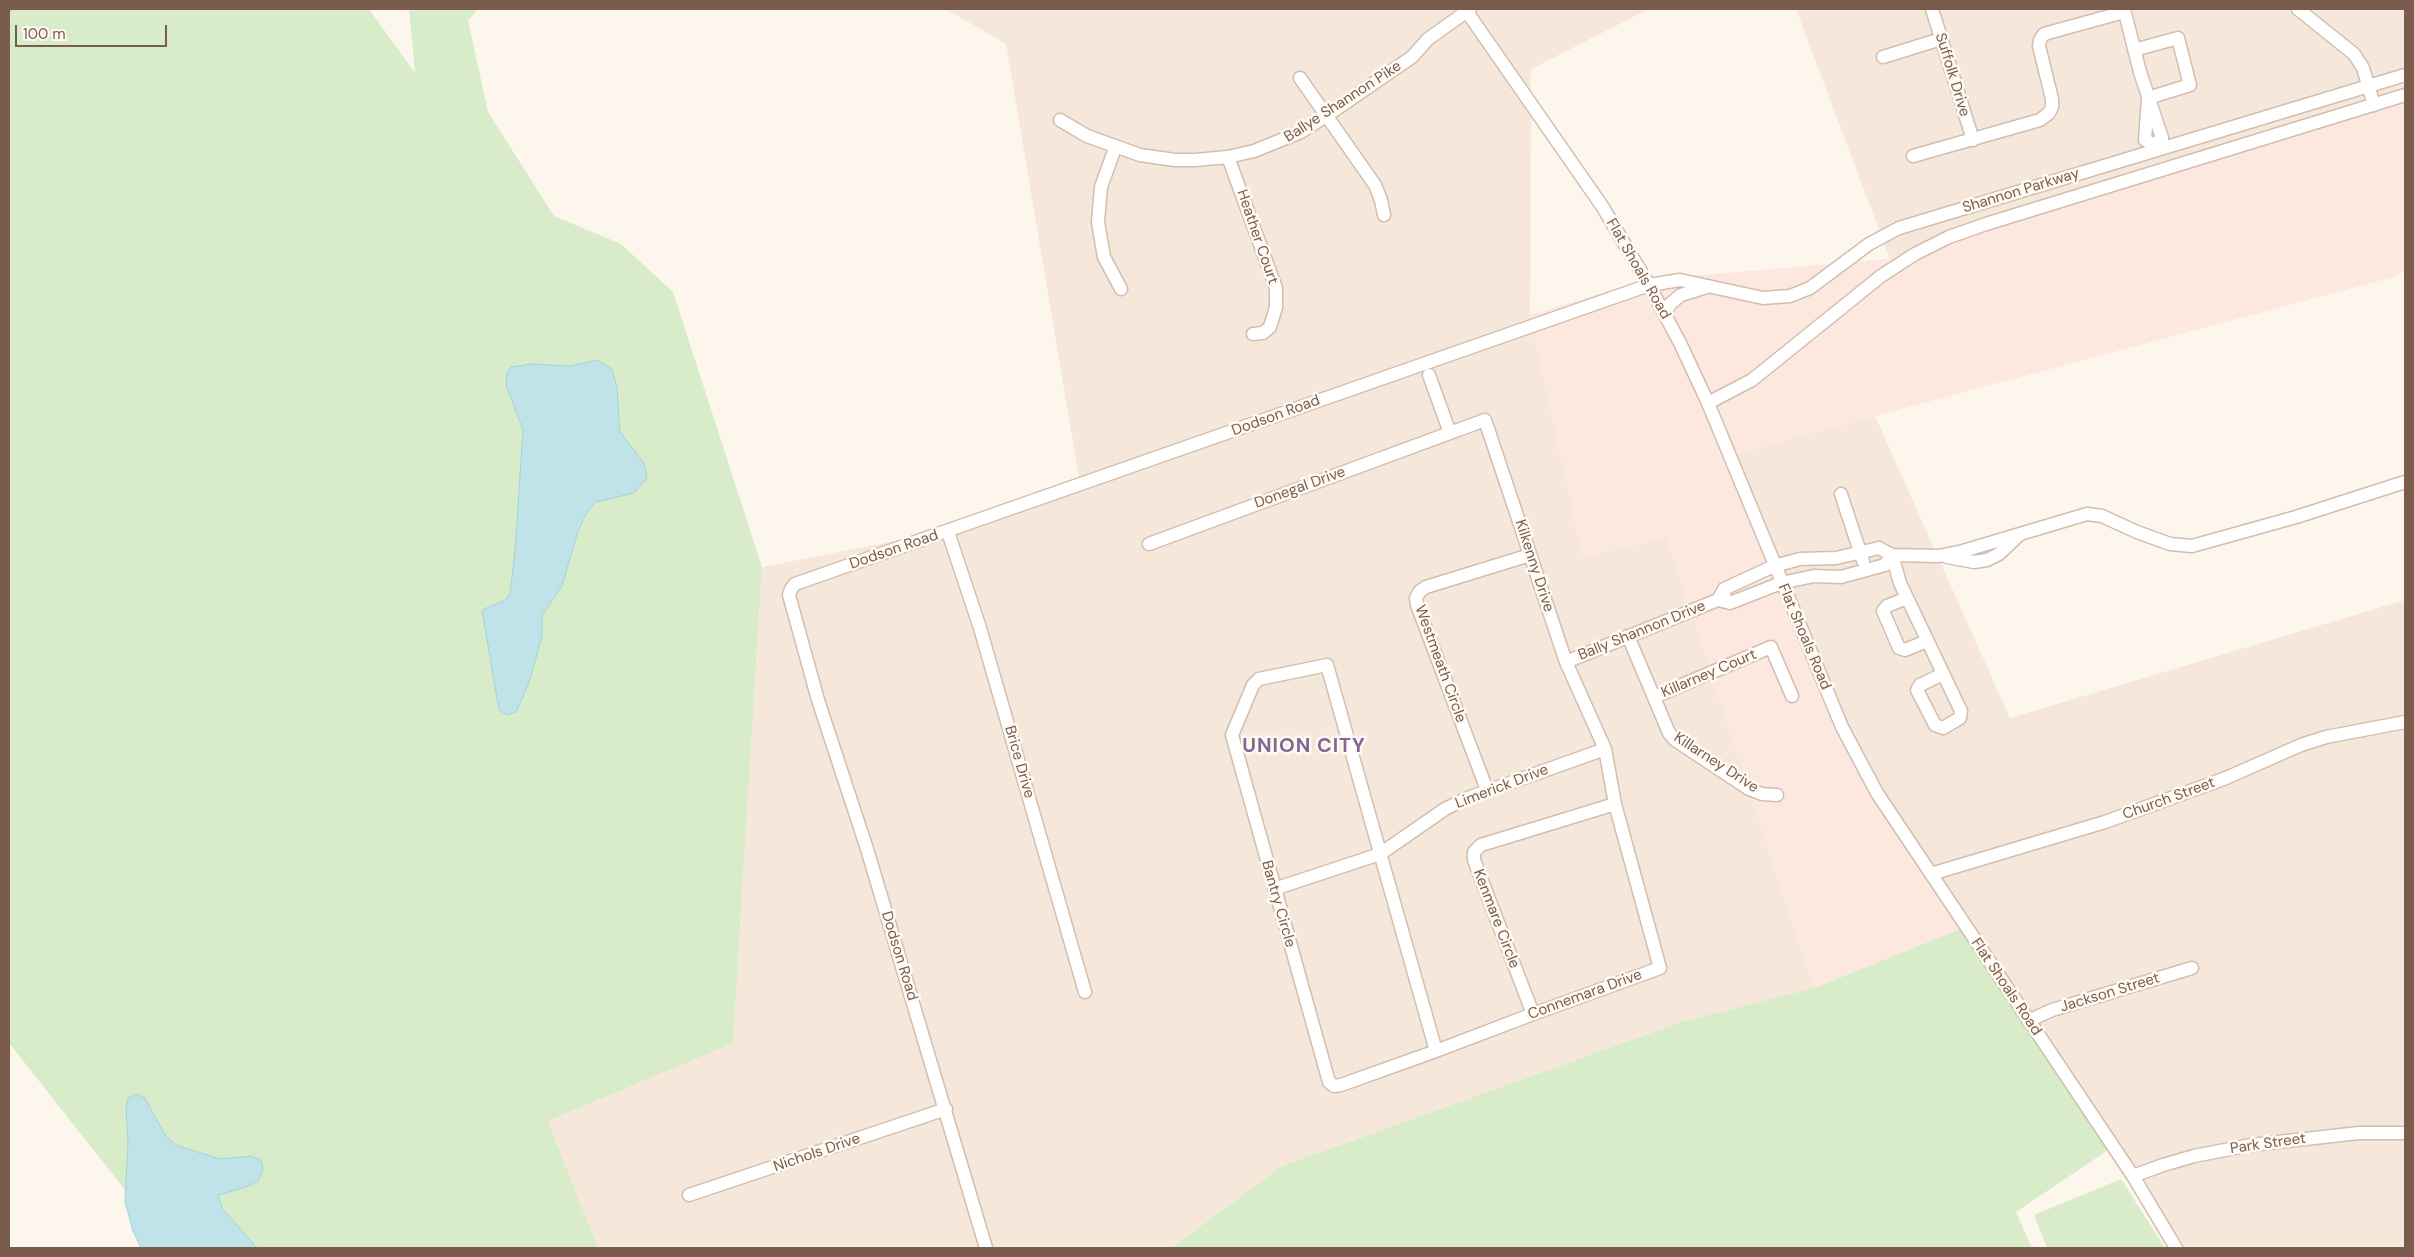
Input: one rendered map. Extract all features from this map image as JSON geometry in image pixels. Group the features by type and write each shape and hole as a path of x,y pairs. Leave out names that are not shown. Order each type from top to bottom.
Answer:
{"street":[{"name":"Suffolk Drive","path":"1932,9 1973,140"},
{"path":"2298,9 2354,54 2363,68 2374,105"},
{"name":"Ballye Shannon Pike","path":"1060,120 1087,136 1115,148 1140,155 1176,160 1228,157 1280,142 1326,116 1412,57 1428,39 1468,10"},
{"name":"Flat Shoals Road","path":"1468,10 1602,206 1665,314 1708,403 1781,583 1856,756 1877,793 2133,1176 2176,1248"},
{"path":"1914,156 2040,120 2049,113 2052,100 2039,46 2044,34 2124,10 2134,50 2148,98 2190,85 2178,38 2134,50"},
{"path":"1883,57 1941,39"},
{"name":"Shannon Parkway","path":"1649,284 1680,280 1762,298 1790,296 1810,288 1869,244 1899,228 2405,75"},
{"path":"1300,78 1375,185 1381,200 1384,216"},
{"name":"Shannon Parkway","path":"1708,403 1752,380 1881,276 1914,254 1949,237 1994,221 2405,96"},
{"path":"1115,148 1101,188 1098,222 1104,257 1121,289"},
{"name":"Heather Court","path":"1228,157 1276,288 1276,307 1270,327 1263,334 1253,334"},
{"name":"Dodson Road","path":"986,1248 867,849 818,700 789,595 791,589 795,584 948,532 1649,284"},
{"path":"1665,314 1670,304 1682,295 1712,286"},
{"path":"1429,375 1450,433"},
{"name":"Kilkenny Drive","path":"1450,433 1485,420 1566,662 1605,748 1615,804"},
{"name":"Donegal Drive","path":"1150,544 1450,433"},
{"name":"Bally Shannon Drive","path":"1566,662 1718,600 1730,603 1774,566 1800,559 1836,558 1879,548 1892,555 1939,556 1963,551 2087,514 2102,516 2170,544 2192,546 2287,520 2405,482"},
{"path":"1841,494 1866,570"},
{"name":"Brice Drive","path":"948,532 980,628 1085,992"},
{"name":"Westmeath Circle","path":"1487,790 1416,598 1426,586 1530,554"},
{"path":"1892,555 1900,583 1943,674"},
{"name":"Bally Shannon Drive","path":"1751,586 1781,583 1814,576 1841,577 1885,565 1892,555"},
{"path":"1908,598 1887,606 1883,611 1899,648 1905,650 1927,641"},
{"name":"Killarney Drive","path":"1628,636 1669,733 1675,740 1749,789 1762,794 1777,795"},
{"name":"Killarney Court","path":"1654,697 1771,647 1792,696"},
{"name":"Bantry Circle","path":"1327,665 1436,1051 1341,1085 1334,1086 1328,1082 1274,889 1232,735 1253,684 1259,679 1327,665"},
{"name":"Church Street","path":"1931,874 2105,822 2226,778 2301,745 2326,737 2405,722"},
{"name":"Limerick Drive","path":"1274,889 1380,854 1445,809 1487,790 1605,748"},
{"name":"Kenmare Circle","path":"1533,1014 1474,860 1474,852 1481,845 1615,804"},
{"name":"Connemara Drive","path":"1436,1051 1660,968 1615,804"},
{"name":"Jackson Street","path":"2028,1021 2052,1010 2192,968"},
{"name":"Nichols Drive","path":"689,1195 946,1110"},
{"name":"Park Street","path":"2133,1176 2163,1164 2251,1145 2359,1133 2405,1133"}],"shaded area":[{"path":"946,9 1649,9 1531,69 1530,315 1583,556 1667,537 1814,988 1684,1021 1282,1166 1171,1248 598,1248 548,1121 733,1042 762,567 947,531 1081,490 1006,44"},
{"path":"1796,9 2405,9 2405,66 2392,97 2129,172 1890,259"},
{"path":"2405,66 2405,270 2397,276 1726,456 1854,759 1963,928 1814,988 1667,537 1582,556 1530,315 1645,280 1890,259 2129,172 2392,97"},
{"path":"1875,416 2010,718 2405,600 2405,1248 2171,1248 2114,1146 1854,759 1726,456"}],"green space":[{"path":"9,9 369,9 415,73 409,9 478,9 468,20 488,112 554,216 621,244 673,292 762,567 733,1043 548,1121 598,1248 171,1248 9,1043"},
{"path":"1963,928 2114,1146 2016,1212 2032,1248 1171,1248 1282,1166 1684,1021 1814,988"},
{"path":"2121,1179 2165,1248 2047,1248 2034,1215"}],"water":[{"path":"597,360 612,369 617,388 620,432 644,463 647,478 634,493 596,502 587,512 578,531 562,586 542,616 542,636 529,683 516,712 507,715 499,710 482,610 505,600 510,594 515,551 523,430 506,385 507,373 511,367 532,364 569,366"},
{"path":"136,1094 145,1098 165,1135 176,1145 220,1159 252,1156 261,1160 263,1170 258,1181 249,1186 218,1195 222,1208 257,1248 141,1248 133,1231 125,1202 128,1141 126,1108 128,1098"}],"district":[{"name":"UNION CITY","path":"1304,747"}]}
